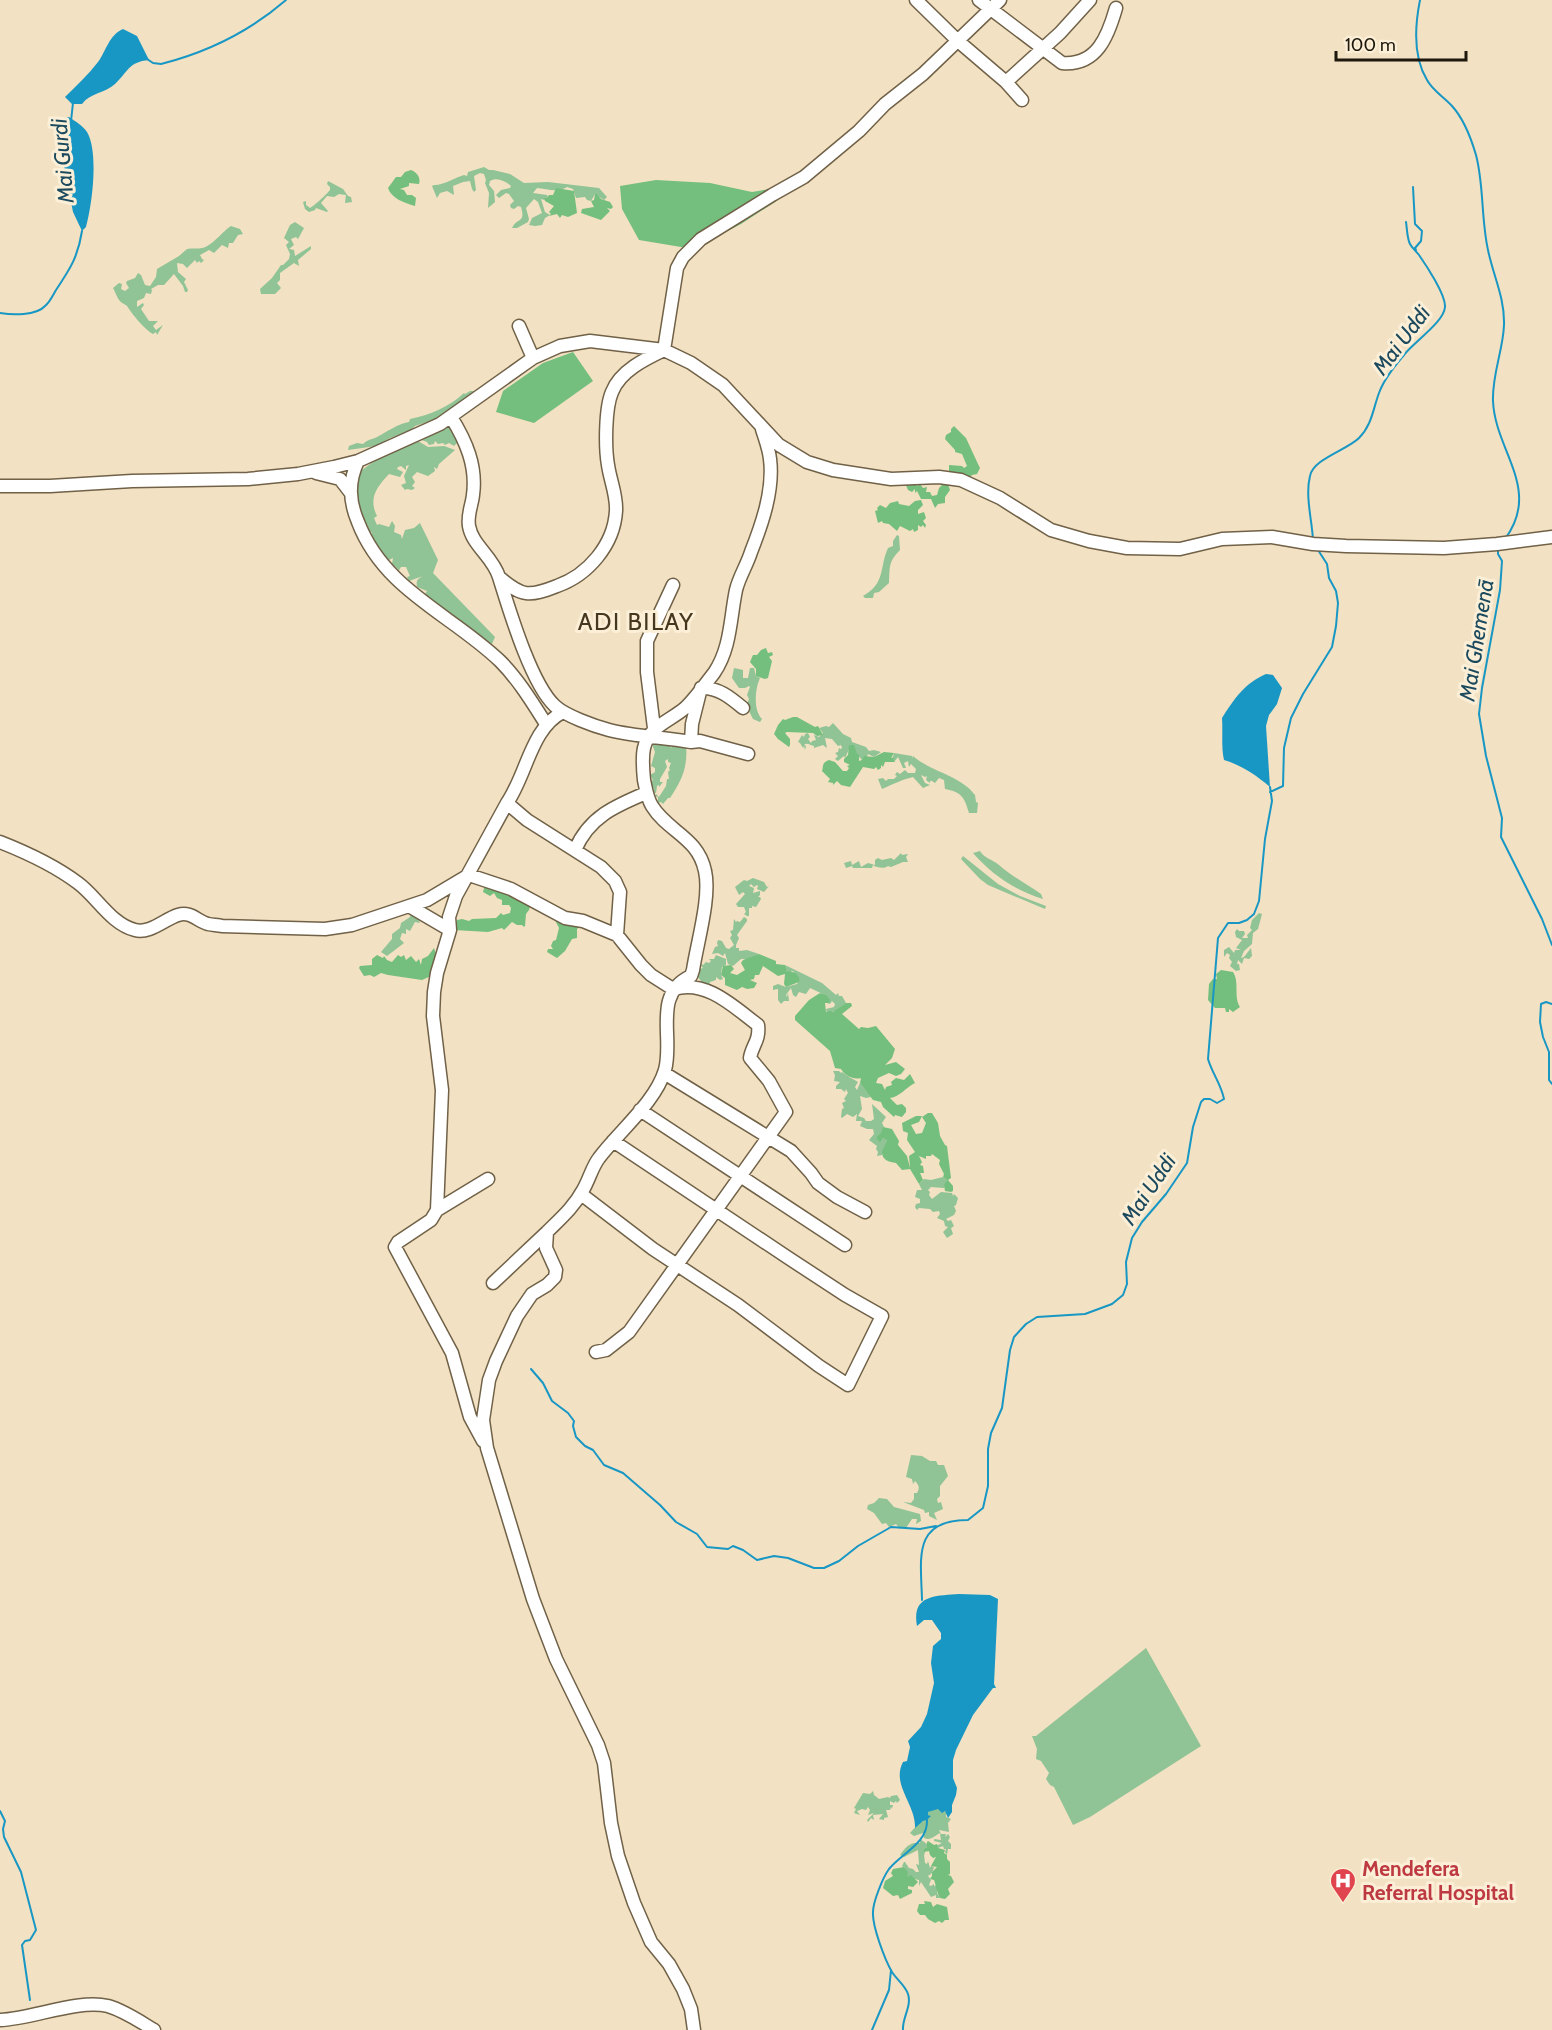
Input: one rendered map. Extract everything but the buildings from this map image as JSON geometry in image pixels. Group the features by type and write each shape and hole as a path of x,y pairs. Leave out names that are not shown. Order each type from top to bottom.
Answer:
{"street":[{"path":"916,0 958,41 1006,82 1022,100"},
{"path":"979,0 1062,63 1075,64 1085,60 1101,46 1110,31 1116,8"},
{"path":"664,350 677,268 689,250 734,217 804,177 859,131 885,104 922,74 1000,0"},
{"path":"1006,82 1060,33 1090,0"},
{"path":"519,326 533,358"},
{"path":"0,486 248,479 310,471 358,460 400,443 451,417 533,358 560,346 590,341 664,350 711,375 778,445 807,462 833,470 891,478 939,477 961,480 1000,498 1051,530 1089,541 1127,548 1180,549 1222,538 1272,537 1313,544 1444,548 1552,537"},
{"path":"499,577 519,593 528,594 559,586 578,577 592,566 608,537 616,511 606,444 610,395 615,383 628,371 664,350"},
{"path":"451,417 466,445 474,476 468,519 470,530 475,541 493,561 509,611 544,694 563,712 609,730 652,732 659,736 691,742 700,741 748,754"},
{"path":"492,1283 569,1210 581,1194 597,1160 640,1110 664,1073 667,1058 669,999 673,989 681,981 691,976 693,970 706,892 705,872 699,853 692,843 662,819 646,794 643,773 644,748 652,732 687,707 720,663 726,647 737,589 763,519 768,490 771,460 762,429"},
{"path":"358,460 353,472 350,492 352,509 365,542 408,590 501,662 546,724"},
{"path":"310,471 340,479 350,492"},
{"path":"652,732 647,641 673,585"},
{"path":"701,688 708,687 728,695 743,708"},
{"path":"691,742 692,724 701,688"},
{"path":"437,1210 442,1090 433,1016 437,974 450,930 449,917 456,896 516,790 539,733 552,717 563,712"},
{"path":"575,849 582,834 591,824 620,804 646,794"},
{"path":"507,803 527,820 601,867 615,881 620,892 617,935"},
{"path":"0,842 43,860 81,885 116,919 134,930 142,931 186,914 207,924 325,929 352,925 427,900 469,875 511,889 565,918 583,921 617,935 651,975 673,989 684,986 695,987 713,993 758,1025 758,1042 750,1054 750,1059 769,1081 786,1112 629,1332 606,1350 596,1352"},
{"path":"409,906 450,930"},
{"path":"664,1073 791,1151 818,1183 837,1197 865,1212"},
{"path":"640,1110 845,1245"},
{"path":"581,1194 653,1249 738,1305 848,1385 882,1316 845,1295 613,1141"},
{"path":"487,1448 470,1417 452,1353 395,1247 398,1242 431,1220 437,1210 488,1179"},
{"path":"547,1232 546,1248 556,1270 555,1277 532,1294 518,1316 496,1361 489,1380 484,1410 487,1448 533,1599 556,1659 598,1745 604,1763 611,1823 618,1856 634,1903 651,1942 669,1964 683,1989 691,2009 694,2030"},
{"path":"0,2020 97,2005 125,2012 154,2030"}],"green space":[{"path":"484,167 510,174 524,183 548,182 599,188 607,197 604,200 595,194 591,201 585,197 576,198 573,189 567,187 556,190 537,188 533,193 548,197 541,199 545,212 550,215 545,218 542,225 529,225 532,218 542,213 538,202 534,199 526,208 528,222 517,228 512,228 522,218 521,207 511,208 510,205 514,201 509,194 506,193 499,198 496,195 511,186 501,180 490,181 489,185 494,191 495,202 488,208 489,193 484,174 480,173 474,176 476,190 474,192 470,181 463,182 453,186 454,195 447,191 440,193 437,198 432,186 467,176 468,172"},
{"path":"411,170 418,175 419,184 409,183 409,186 400,189 416,198 415,206 402,202 388,188 396,177 401,177 405,172"},
{"path":"656,180 710,183 752,192 770,189 778,200 741,224 693,249 639,240 622,209 620,186"},
{"path":"328,181 343,189 351,197 352,202 345,203 346,195 327,196 321,203 327,212 316,208 309,212 305,209 303,202 306,201 306,205 310,208 330,190"},
{"path":"556,188 574,191 577,213 568,217 562,215 560,218 557,214 549,216 554,206 544,198 553,195"},
{"path":"595,194 610,202 613,207 607,208 610,211 601,220 581,213 582,209 594,207 591,201 594,200"},
{"path":"295,222 304,228 298,239 296,237 291,239 294,245 289,249 294,250 295,256 311,246 311,249 298,260 299,266 294,263 280,273 280,280 277,283 281,288 275,294 261,294 260,289 289,259 290,254 286,245 289,242 284,238 290,225"},
{"path":"231,226 240,229 243,234 238,235 233,243 229,243 228,248 222,245 214,253 209,250 200,255 204,260 201,263 195,260 187,268 177,263 178,272 186,279 184,282 187,292 174,274 164,285 151,289 151,294 146,293 144,298 137,301 137,307 143,303 141,309 149,321 158,321 153,326 156,330 163,325 157,335 156,332 153,334 146,329 119,300 113,288 119,283 122,284 121,289 125,291 129,288 127,281 135,278 138,273 145,285 150,286 156,277 157,269 187,249 206,247"},
{"path":"573,352 593,381 534,423 496,412 503,391 543,363"},
{"path":"470,391 474,391 463,403 436,419 415,426 376,446 348,450 349,446 357,443 363,444 396,426 409,422 410,419 439,410"},
{"path":"954,426 966,438 980,468 977,474 972,475 968,480 949,473 949,465 964,468 967,466 962,454 955,452 945,439"},
{"path":"449,427 458,442 454,446 449,443 438,444 435,441 434,444 429,445 419,439"},
{"path":"418,441 428,447 444,446 455,450 439,464 437,469 434,467 435,471 428,476 417,472 412,477 415,482 412,486 415,488 412,490 405,490 401,485 406,483 404,476 409,465 406,466 406,470 401,466 398,467 397,469 403,472 400,477 389,474 375,493 373,504 377,516 374,518 377,525 389,527 392,521 395,526 394,532 401,535 402,539 405,530 414,528 420,523 438,560 433,573 495,637 492,644 424,596 427,591 417,587 417,580 423,576 409,581 407,577 410,576 406,567 401,567 398,572 392,564 393,558 389,560 380,553 371,536 372,532 367,535 357,499 358,473 381,456"},
{"path":"905,483 916,483 917,486 920,484 923,488 927,487 926,492 930,492 932,496 937,495 943,484 948,484 950,490 945,497 945,503 938,504 935,508 931,499 921,499 917,491 915,493 915,489 912,492 908,490"},
{"path":"921,500 923,505 918,510 918,514 924,512 925,528 923,525 921,527 918,525 918,530 914,532 913,529 910,531 900,526 897,531 882,521 878,523 875,511 880,505 886,508 890,503 898,501 899,504 909,506"},
{"path":"897,535 900,550 892,561 889,583 879,592 874,593 873,598 865,598 863,596 879,580 885,555 888,548 893,546"},
{"path":"766,648 768,653 772,652 773,655 769,657 772,661 768,678 765,679 756,676 756,669 750,662 753,655 757,655"},
{"path":"734,668 743,670 743,678 748,678 750,668 754,668 756,676 760,678 756,699 757,710 762,719 760,722 753,719 748,709 750,705 747,704 749,699 747,695 750,687 739,688 732,678"},
{"path":"793,717 815,727 818,726 823,735 787,732 785,733 790,739 789,747 774,734 783,719"},
{"path":"833,723 843,734 851,738 852,742 866,747 869,751 881,752 874,757 868,754 862,760 850,747 845,758 844,756 838,761 835,759 838,756 835,753 842,748 832,739 825,738 827,748 823,745 814,748 806,744 804,745 805,750 804,746 803,748 798,742 802,735 804,737 808,733 811,743 816,740 814,735 819,737 823,733 819,728 829,727"},
{"path":"653,740 670,745 671,748 673,745 686,745 683,773 670,798 663,804 658,803 658,797 655,796 656,794 659,797 666,786 671,763 668,759 665,761 667,767 660,779 660,782 663,782 659,787 657,786 656,793 652,792 654,789 650,782 653,780 650,775 655,772 655,768 651,766 655,752"},
{"path":"849,745 854,745 859,754 859,761 864,756 874,757 884,752 894,753 891,758 894,758 895,762 885,762 878,770 876,767 874,769 863,767 850,787 841,785 837,781 833,785 828,782 830,779 822,771 823,765 829,760 835,762 843,771 847,771 849,768 847,766 850,765 844,762 844,759 848,755"},
{"path":"894,753 912,756 912,758 913,756 969,788 978,803 977,813 969,813 961,795 945,789 944,780 939,778 935,783 930,781 930,783 926,780 927,776 921,775 925,783 930,785 923,788 913,777 882,789 878,779 883,778 886,781 894,779 897,772 900,774 905,770 908,773 915,773 916,769 911,764 909,767 908,761 904,763 906,768 903,768 898,757 894,762 891,758"},
{"path":"980,851 1041,894 1043,899 1023,891 996,875 973,853"},
{"path":"901,853 902,855 908,854 906,857 908,862 891,867 881,868 873,865 872,868 853,868 852,866 846,868 844,863 851,861 852,865 859,861 861,867 868,863 875,865 875,860 878,858 894,860"},
{"path":"963,856 998,884 1046,906 1045,909 988,885 961,859"},
{"path":"753,878 769,886 764,892 757,889 757,885 749,886 754,888 753,893 760,891 758,897 761,899 756,907 749,908 749,916 747,916 744,914 746,912 744,907 738,907 736,904 745,894 743,892 739,895 735,887 744,880"},
{"path":"490,886 530,906 526,914 525,926 512,922 504,930 502,928 488,932 454,930 457,920 496,918 501,913 503,915 510,913 509,905 502,905 502,900 494,893 490,896 483,892 484,888"},
{"path":"1259,913 1262,914 1258,929 1253,933 1252,944 1244,951 1241,958 1251,948 1252,956 1249,959 1244,958 1242,964 1238,960 1240,970 1236,971 1230,966 1232,962 1230,955 1227,953 1224,957 1224,950 1229,947 1234,953 1235,950 1241,950 1236,948 1242,940 1236,937 1235,932 1237,929 1244,931 1242,938 1248,938 1247,935 1252,930 1250,928 1252,920"},
{"path":"411,914 420,923 415,922 410,931 406,929 406,934 402,933 400,939 404,943 387,956 381,952 392,939 392,934"},
{"path":"744,917 747,921 737,935 739,938 736,948 739,948 739,951 747,950 759,954 748,959 741,959 733,966 728,964 725,953 723,956 718,953 712,954 718,946 718,940 729,949 734,945 730,938 732,935 730,931 733,930 734,919 740,922"},
{"path":"556,919 580,926 577,929 577,938 572,939 565,951 557,958 547,952 548,949 553,949 551,946 556,940 559,928"},
{"path":"434,948 437,957 431,976 422,980 381,973 374,977 364,976 359,968 372,965 372,959 377,955 383,958 384,956 392,962 398,955 401,957 404,955 406,960 411,956 416,962 419,959 421,965 422,959 428,956"},
{"path":"759,954 776,961 776,964 785,965 786,972 796,973 800,979 799,982 786,987 785,974 778,976 763,966 759,975 755,975 754,979 750,980 757,983 754,988 742,987 737,990 725,985 725,978 721,975 723,966 731,965 734,969 730,973 737,975 745,970 741,963 743,960"},
{"path":"716,955 726,959 726,965 722,967 723,979 716,977 716,980 710,982 709,986 705,986 697,976 699,966 700,969 703,968 700,964 709,963 711,961 709,959 714,959"},
{"path":"785,965 822,983 836,995 838,993 842,996 846,1003 836,1011 827,1013 826,1009 834,1007 835,1004 832,1001 830,1004 827,1003 829,1003 825,995 810,988 806,994 799,992 796,997 791,988 786,995 787,997 788,993 789,1001 781,1004 778,1000 778,989 773,990 773,986 778,984 786,987 797,984 800,979 793,971 785,973 787,969"},
{"path":"1221,970 1233,972 1235,976 1240,1007 1233,1012 1229,1009 1229,1012 1226,1012 1225,1008 1215,1008 1208,1000 1209,984 1213,979 1217,979 1216,974"},
{"path":"820,993 826,995 830,1000 829,1003 825,1003 826,1012 833,1012 846,1003 851,1003 852,1006 842,1014 859,1029 876,1026 895,1049 892,1058 885,1065 896,1062 905,1069 896,1076 889,1073 878,1078 876,1083 882,1084 885,1090 896,1078 904,1080 910,1074 915,1083 897,1096 890,1098 897,1105 902,1104 906,1108 902,1117 895,1115 894,1117 881,1102 873,1100 860,1083 861,1078 850,1077 841,1069 835,1068 830,1051 795,1020 795,1016 809,1000"},
{"path":"833,1071 842,1072 858,1082 855,1087 857,1090 860,1083 871,1097 860,1096 862,1109 858,1116 866,1121 874,1119 872,1104 886,1117 882,1123 884,1127 882,1133 877,1136 877,1139 886,1138 887,1140 882,1155 877,1156 877,1146 869,1140 874,1134 873,1129 860,1126 862,1121 856,1121 857,1114 853,1117 847,1114 841,1117 844,1108 842,1103 846,1101 844,1099 848,1093 846,1089 845,1092 836,1089 840,1082 834,1081"},
{"path":"932,1113 938,1123 940,1136 947,1146 951,1178 948,1180 953,1186 951,1192 945,1191 944,1185 947,1180 943,1177 940,1160 932,1154 926,1156 926,1159 919,1156 924,1173 920,1173 923,1180 919,1184 910,1169 902,1170 896,1163 885,1159 882,1152 887,1140 883,1138 880,1142 877,1139 883,1127 892,1129 899,1141 898,1145 907,1156 910,1168 909,1156 915,1152 907,1140 908,1133 903,1131 902,1123 916,1116 922,1116 919,1122 911,1125 916,1134 922,1133 926,1123 922,1117"},
{"path":"943,1177 947,1180 944,1188 931,1187 928,1190 932,1199 941,1192 952,1193 958,1198 954,1206 956,1211 954,1215 946,1219 951,1220 954,1226 951,1228 953,1234 947,1238 943,1232 948,1227 945,1226 944,1221 937,1218 939,1211 933,1212 930,1209 919,1208 917,1210 915,1207 920,1203 920,1199 915,1197 917,1190 922,1190 919,1184 924,1179"},
{"path":"911,1455 922,1456 930,1461 936,1461 938,1465 944,1465 948,1476 940,1486 940,1496 937,1499 938,1503 941,1502 943,1509 934,1513 937,1520 929,1516 929,1512 925,1513 924,1510 903,1502 911,1503 914,1493 919,1490 915,1481 913,1484 912,1479 906,1477"},
{"path":"879,1498 887,1499 894,1507 920,1514 921,1521 916,1524 917,1519 912,1519 906,1528 901,1527 900,1529 896,1524 889,1527 886,1523 882,1524 874,1513 867,1509 868,1505"},
{"path":"1146,1648 1201,1746 1090,1817 1073,1825 1054,1787 1046,1779 1049,1773 1041,1761 1036,1759 1037,1749 1032,1736 1036,1736"},
{"path":"873,1791 879,1799 897,1795 900,1800 897,1803 890,1801 890,1805 893,1805 892,1809 891,1807 890,1810 886,1810 888,1817 884,1820 879,1819 883,1814 873,1815 874,1820 871,1818 868,1822 867,1820 874,1813 868,1815 870,1810 868,1807 866,1810 857,1811 860,1815 854,1813 856,1809 854,1808 863,1793 870,1794"},
{"path":"937,1808 946,1812 946,1817 951,1819 948,1823 949,1832 939,1830 941,1834 946,1834 945,1837 948,1834 950,1837 948,1841 951,1849 948,1849 947,1855 943,1846 938,1848 936,1846 942,1843 934,1841 934,1839 941,1840 940,1833 929,1839 924,1838 923,1833 914,1836 910,1833 918,1824 929,1818 928,1812"},
{"path":"920,1839 927,1844 927,1847 923,1849 925,1863 927,1864 928,1861 930,1868 934,1867 928,1876 931,1880 929,1885 937,1885 940,1898 936,1898 936,1895 931,1897 921,1882 919,1886 919,1880 906,1877 905,1868 902,1866 905,1862 909,1868 919,1872 916,1864 919,1865 918,1850 904,1857 900,1855 908,1846 920,1843"},
{"path":"928,1841 945,1850 944,1853 950,1862 950,1874 948,1875 954,1882 948,1889 950,1894 945,1899 940,1898 934,1880 930,1879 937,1867 931,1866 936,1857 933,1858 929,1851 924,1852 923,1849 927,1847"},
{"path":"904,1867 908,1872 907,1877 911,1875 918,1882 913,1887 908,1886 912,1893 900,1899 898,1895 893,1896 883,1888 885,1881 893,1876 891,1873 893,1869"},
{"path":"924,1901 931,1902 933,1907 937,1904 947,1907 949,1920 935,1923 925,1915 920,1915 917,1911 919,1904 925,1904"}],"water":[{"path":"123,29 137,36 149,60 132,65 115,84 85,100 82,104 72,104 65,97 98,62 114,35"},
{"path":"69,117 87,132 93,152 90,206 86,227 82,231 73,212 63,162 56,149 57,136 66,135 66,118"},
{"path":"1266,674 1273,675 1282,688 1266,726 1270,787 1248,771 1224,760 1222,745 1222,718 1241,692"},
{"path":"942,1595 990,1595 998,1599 994,1684 996,1688 993,1688 973,1715 956,1750 953,1760 953,1778 957,1788 952,1812 948,1818 945,1811 942,1813 938,1809 928,1812 931,1816 915,1828 912,1811 902,1787 900,1770 903,1762 907,1761 910,1747 908,1741 921,1727 927,1714 934,1683 931,1663 933,1646 941,1639 941,1633 932,1620 924,1620 917,1626 916,1616 922,1602"}],"waterway":[{"name":"Mai Gurdi","path":"147,59 161,64 211,47 243,31 286,0"},
{"name":"Mai Ghemenā","path":"1420,0 1416,30 1419,61 1429,84 1452,106 1467,129 1472,142 1479,166 1488,250 1503,305 1503,335 1494,381 1493,401 1501,437 1514,470 1519,503 1515,521 1505,539"},
{"name":"Mai Gurdi","path":"71,121 73,103"},
{"name":"Mai Uddi","path":"1413,187 1415,224 1422,231 1421,241 1415,248 1416,250"},
{"name":"Mai Uddi","path":"1313,540 1308,492 1312,470 1359,438 1369,422 1387,378 1404,355 1440,319 1445,307 1435,280 1410,244 1406,222"},
{"name":"Mai Gurdi","path":"0,313 36,312 47,304 73,262 82,231"},
{"name":"Mai Ghemenā","path":"1498,548 1502,561 1500,590 1479,714 1486,756 1502,818 1501,837 1542,919 1552,945"},
{"name":"Mai Uddi","path":"1270,792 1283,786 1284,748 1291,718 1332,647 1338,603 1336,591 1329,578 1327,564 1318,550"},
{"name":"Mai Uddi","path":"922,1600 921,1556 929,1534 937,1527 950,1522 968,1520 983,1508 988,1486 988,1449 991,1433 1002,1408 1014,1337 1026,1324 1037,1317 1085,1314 1112,1304 1123,1295 1127,1284 1126,1262 1132,1238 1187,1163 1193,1127 1201,1102 1204,1099 1210,1099 1217,1103 1224,1099 1208,1059 1218,938 1228,923 1239,923 1254,914 1259,901 1265,839 1272,801 1270,787"},
{"name":"Mai Ghemenā","path":"1552,1004 1546,1002 1541,1004 1540,1022 1549,1052 1549,1080 1552,1084"},
{"path":"531,1369 543,1383 552,1401 568,1413 574,1421 576,1437 593,1450 604,1465 623,1473 676,1522 697,1534 707,1547 728,1549 733,1546 757,1560 774,1556 788,1558 814,1568 824,1568 839,1561 858,1546 891,1527 920,1529 936,1526"},
{"path":"0,1811 5,1821 4,1837 21,1872 36,1930 30,1940 25,1941 22,1945 30,2000"},
{"name":"Mai Uddi","path":"903,2030 909,1998 905,1988 892,1972 883,1951 873,1918 873,1908 889,1869 919,1841 926,1828 927,1820"},
{"path":"872,2030 889,1990 891,1970"}],"place":[{"name":"Mendefera Referral Hospital","path":"1343,1904"}],"district":[{"name":"ADI BILAY","path":"636,622"}]}
